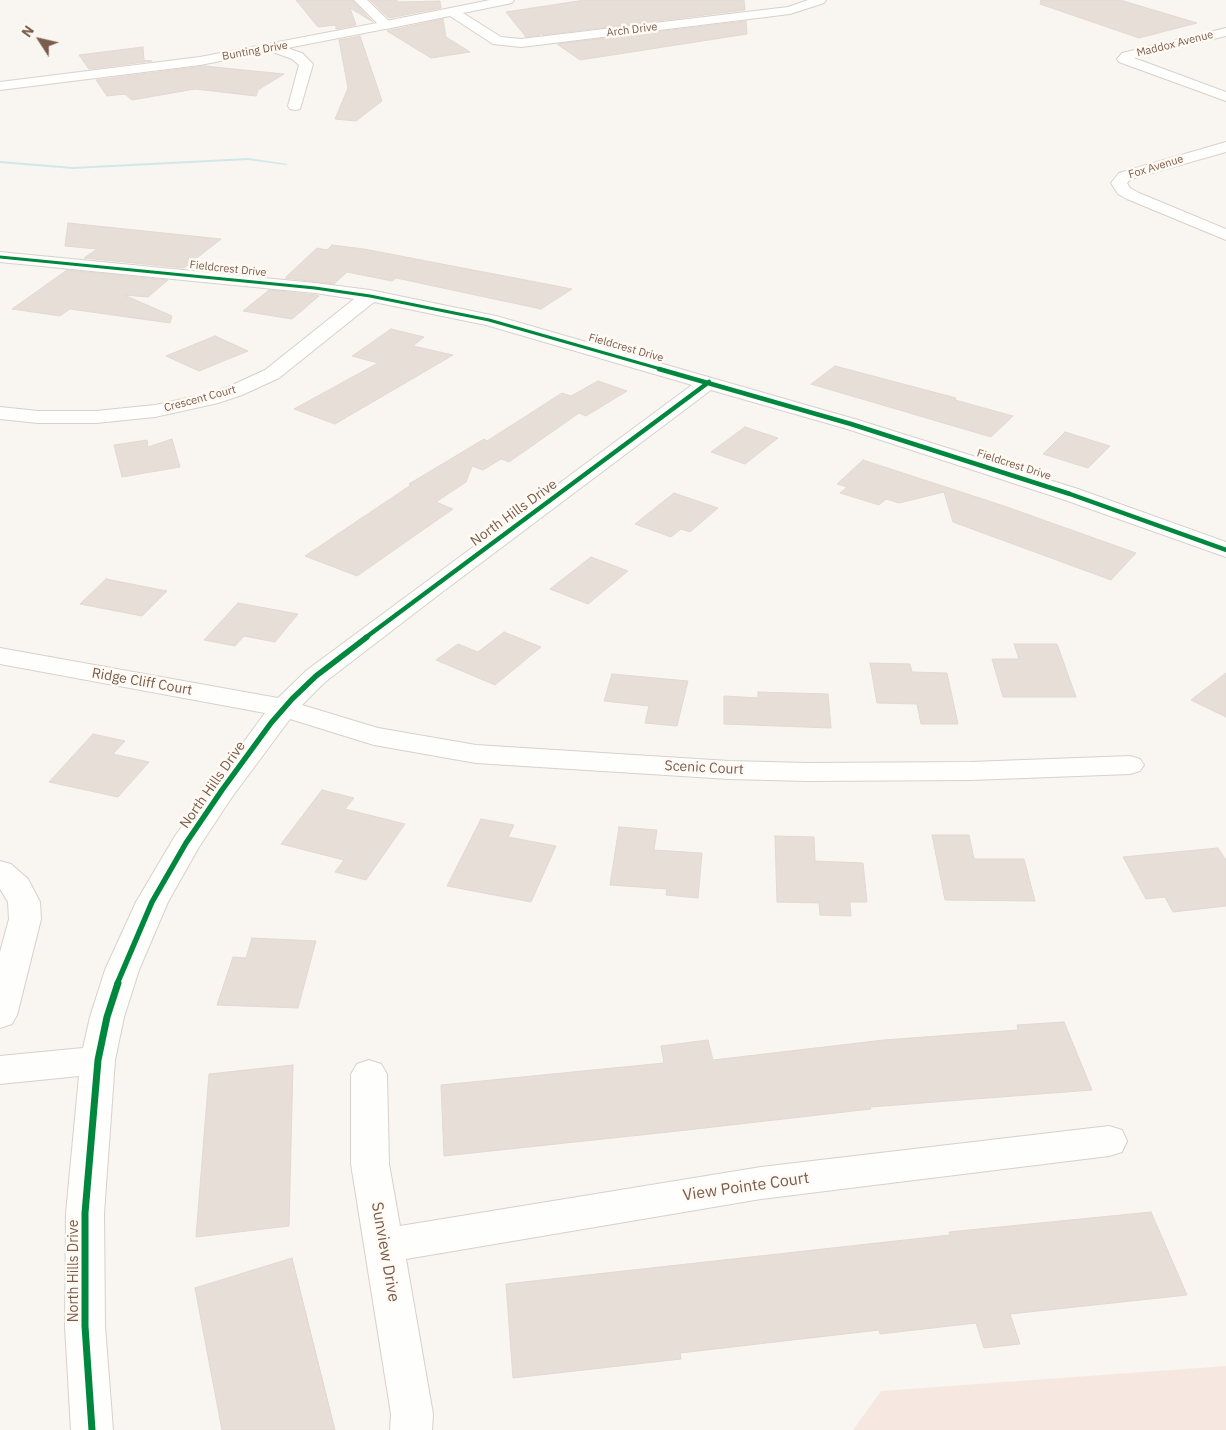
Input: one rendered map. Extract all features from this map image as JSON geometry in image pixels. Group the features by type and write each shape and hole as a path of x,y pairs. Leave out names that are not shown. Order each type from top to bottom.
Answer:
{"street":[{"path":"360,0 386,25"},
{"name":"Bunting Drive","path":"0,86 166,66 275,48 508,0"},
{"name":"Arch Drive","path":"451,11 498,41 521,44 790,10 820,0"},
{"name":"Maddox Avenue","path":"1226,32 1125,57 1129,62 1226,97"},
{"path":"275,48 298,56 306,64 295,106"},
{"name":"Fox Avenue","path":"1226,147 1125,176 1119,183 1124,191 1133,196 1226,234"},
{"name":"Fieldcrest Drive","path":"0,257 315,288 370,296 489,320 851,424 1061,491 1226,550"},
{"name":"Crescent Court","path":"0,413 48,417 96,417 155,411 211,399 235,391 272,374 370,296"},
{"name":"North Hills Drive","path":"92,1430 85,1326 85,1213 98,1060 107,1017 122,970 152,902 186,843 222,790 284,708 316,676 420,596 644,433 709,382"},
{"name":"Ridge Cliff Court","path":"0,656 284,708"},
{"name":"Scenic Court","path":"284,708 356,731 425,746 476,754 549,760 808,772 971,771 1130,765"},
{"path":"0,872 17,887 24,902 25,919 0,1015"},
{"path":"0,1070 98,1060"},
{"name":"Sunview Drive","path":"369,1074 370,1164 412,1414 411,1430"},
{"name":"View Pointe Court","path":"384,1246 761,1183 1109,1141"}],"shaded area":[{"path":"1226,1366 1226,1430 853,1430 881,1391"}],"building":[{"path":"296,0 352,0 373,22 350,8 356,25 336,29 336,25 318,27"},
{"path":"370,0 397,0 397,2 440,1 441,8 389,18"},
{"path":"585,0 744,0 745,10 543,35 540,33 540,35 526,37 506,12"},
{"path":"1041,0 1120,0 1197,23 1139,38 1040,4"},
{"path":"443,19 446,37 470,52 431,58 387,31"},
{"path":"746,21 747,34 580,60 557,44"},
{"path":"360,36 382,101 356,121 335,119 348,88 339,40"},
{"path":"143,47 144,60 152,61 89,69 79,55"},
{"path":"204,66 284,74 258,90 256,96 195,89 132,100 125,94 107,96 96,80"},
{"path":"68,223 221,239 184,268 84,258 97,249 65,246"},
{"path":"332,245 364,249 572,289 541,309 396,278 392,281 347,272 334,284 285,278 317,248 327,250"},
{"path":"67,270 168,280 148,297 124,295 172,316 170,323 70,309 60,316 12,309"},
{"path":"269,290 319,296 292,319 243,311"},
{"path":"391,329 424,337 413,346 453,355 335,424 294,409 378,363 352,356"},
{"path":"215,336 248,351 199,371 166,356"},
{"path":"835,366 956,398 955,400 1013,416 991,437 811,384"},
{"path":"598,381 627,391 586,416 579,413 509,462 501,459 483,470 472,466 466,482 436,502 453,509 357,576 305,556 411,485 409,484 484,439 487,441 562,393 571,396"},
{"path":"745,427 778,438 745,464 711,452"},
{"path":"1065,432 1110,446 1088,468 1043,454"},
{"path":"172,439 180,467 122,477 114,445 147,440 148,447"},
{"path":"863,460 1004,506 1136,553 1111,580 953,522 944,492 899,503 886,499 879,505 840,493 847,487 837,484"},
{"path":"674,493 718,508 690,532 681,529 671,537 635,524"},
{"path":"591,557 628,571 588,604 550,589"},
{"path":"106,579 167,591 142,616 80,604"},
{"path":"238,603 298,614 275,642 244,636 235,646 204,640"},
{"path":"504,632 541,647 495,685 436,660 458,644 478,652"},
{"path":"1014,644 1057,644 1076,697 1003,697 992,659 1019,659"},
{"path":"870,663 910,664 912,672 947,673 958,724 921,724 917,704 877,703"},
{"path":"1226,673 1226,717 1191,700"},
{"path":"612,674 688,681 677,726 645,723 649,706 604,701"},
{"path":"758,692 828,694 831,728 724,724 724,696 758,698"},
{"path":"93,734 125,741 113,754 149,762 118,797 49,782"},
{"path":"322,790 354,798 345,809 405,824 366,880 335,872 344,860 281,844"},
{"path":"481,819 514,825 508,837 556,846 531,902 447,886"},
{"path":"619,827 657,830 654,850 702,853 698,898 666,895 667,889 610,885"},
{"path":"932,835 969,835 974,859 1024,859 1035,901 945,900"},
{"path":"775,836 814,837 815,861 863,863 867,902 850,902 851,916 820,915 819,903 777,902"},
{"path":"1218,848 1226,860 1226,906 1173,912 1165,897 1146,899 1123,857"},
{"path":"252,938 316,941 298,1008 217,1005 233,957 246,958"},
{"path":"1064,1022 1092,1090 870,1107 871,1109 444,1156 441,1085 664,1063 661,1046 708,1040 713,1060 884,1040 1018,1030 1017,1025"},
{"path":"293,1065 289,1226 196,1237 209,1074"},
{"path":"1151,1212 1187,1295 1010,1314 1020,1344 984,1348 976,1323 880,1334 879,1330 680,1353 681,1359 513,1378 506,1284 950,1235 949,1232"},
{"path":"292,1258 335,1430 222,1430 195,1288"}],"waterway":[{"path":"0,162 73,168 248,159 286,164"}],"cycle path":[{"path":"0,257 315,288 370,296 489,320 851,424 1070,494 1226,550"},
{"path":"92,1430 85,1326 85,1213 98,1060 107,1017 122,970 152,902 186,843 271,723 316,676 709,382"}]}
